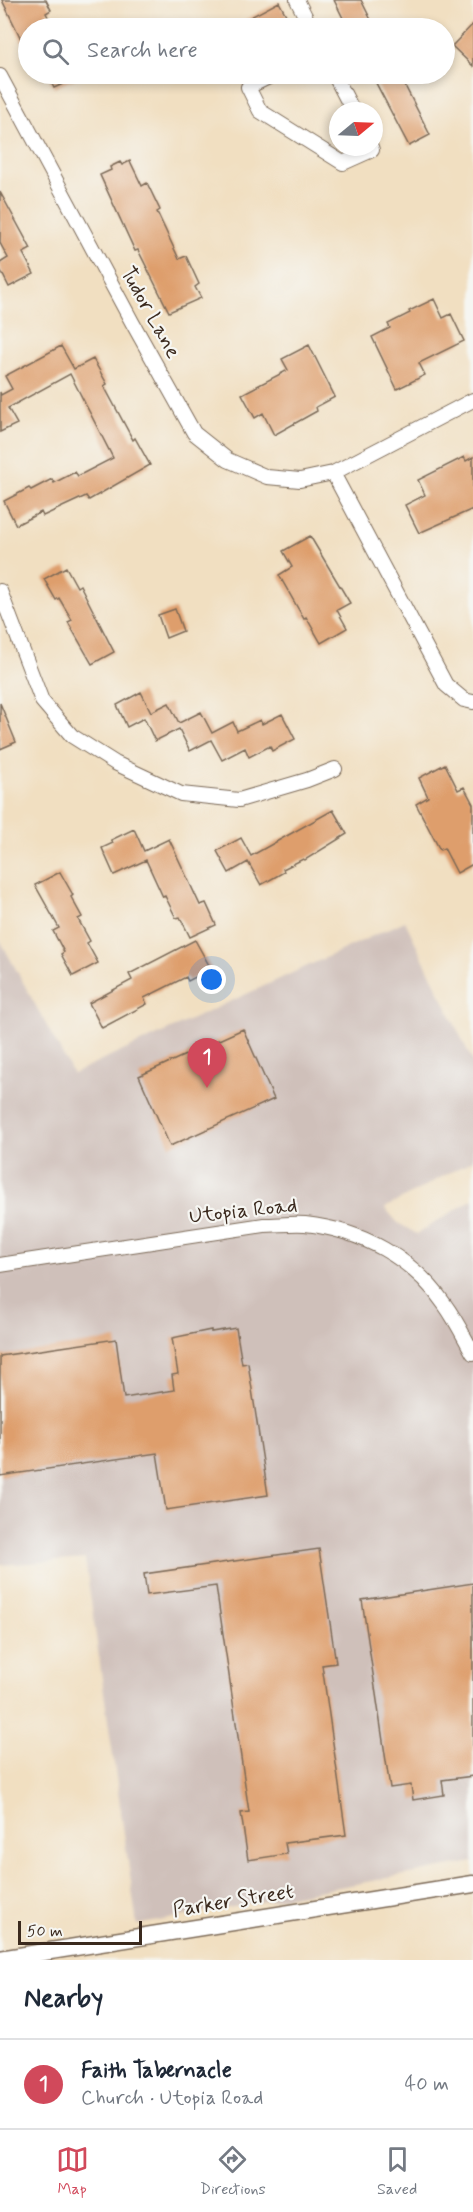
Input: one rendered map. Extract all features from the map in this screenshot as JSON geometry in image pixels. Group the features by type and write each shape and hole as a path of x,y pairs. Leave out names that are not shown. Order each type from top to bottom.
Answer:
{"street":[{"path":"297,0 306,18"},
{"name":"Tudor Lane","path":"0,76 194,433 228,460 267,477 300,480 333,473 473,400"},
{"path":"254,84 248,87 260,111 329,154"},
{"path":"339,84 348,102"},
{"path":"332,156 343,163 359,156"},
{"path":"333,473 446,685 464,700 473,702"},
{"path":"0,591 42,701 72,736 115,763 182,794 239,800 336,769"},
{"name":"Utopia Road","path":"0,1265 264,1225 303,1224 338,1230 381,1246 416,1271 445,1305 473,1353"},
{"name":"Parker Street","path":"0,1959 473,1884"}],"shaded area":[{"path":"405,921 473,1062 473,1160 385,1208 398,1223 417,1234 473,1199 473,1862 137,1925 85,1559 0,1565 0,940 73,1074"}],"building":[{"path":"2,0 46,0 51,10 46,13 49,18 18,18 18,33"},
{"path":"334,0 361,0 370,18 343,18"},
{"path":"279,2 288,18 249,18"},
{"path":"473,24 473,66 455,49 455,43"},
{"path":"377,84 404,84 430,135 409,146"},
{"path":"130,161 142,186 147,183 160,210 157,212 179,259 186,256 199,284 195,287 201,298 169,312 138,250 135,251 100,175 111,170 110,167 120,162 122,165"},
{"path":"0,192 31,249 23,253 34,274 9,287 0,269 0,263 8,258 0,243"},
{"path":"434,299 443,318 451,314 464,341 419,363 425,375 397,389 372,337 390,328 388,324 410,313 409,311"},
{"path":"309,345 335,397 316,407 317,411 274,435 263,413 255,418 242,394 288,370 282,359"},
{"path":"61,346 74,369 93,359 107,384 104,386 133,440 135,438 150,465 89,500 86,496 43,516 41,512 16,525 4,501 52,479 54,483 75,472 78,476 113,458 70,374 8,408 17,424 0,432 0,392 1,395 12,389 5,376"},
{"path":"464,457 466,461 473,457 473,509 419,533 405,505 425,495 418,480"},
{"path":"310,536 350,603 337,610 347,628 321,643 306,617 304,619 279,575 292,567 283,551"},
{"path":"66,567 77,587 80,585 114,652 92,664 68,622 72,620 59,598 56,600 44,579"},
{"path":"175,609 183,631 166,638 158,615"},
{"path":"141,692 151,712 169,703 179,723 201,712 212,733 233,722 237,731 260,720 262,724 282,714 295,739 272,751 270,746 249,757 245,748 222,760 211,740 190,751 179,729 155,741 144,718 127,727 117,705"},
{"path":"0,703 16,742 0,749"},
{"path":"445,764 458,790 464,787 473,804 473,864 457,873 444,848 440,850 416,804 428,797 419,778"},
{"path":"333,810 347,834 305,860 283,869 284,872 261,885 248,862 229,873 217,851 241,838 251,856"},
{"path":"134,829 144,851 169,839 200,905 206,903 216,925 190,937 180,917 176,918 165,896 163,897 146,860 114,875 102,848 113,843 111,840"},
{"path":"60,872 73,895 71,897 82,917 78,919 90,941 87,943 98,963 73,976 61,954 64,952 53,931 59,928 35,885"},
{"path":"195,940 211,969 188,981 186,977 144,998 147,1004 102,1028 89,1003 132,980 129,974"},
{"path":"243,1029 274,1099 170,1146 139,1076"},
{"path":"236,1328 242,1364 248,1363 268,1495 166,1510 157,1453 0,1476 0,1356 116,1339 124,1398 174,1390 172,1375 178,1374 172,1338 211,1330 211,1332"},
{"path":"319,1549 336,1663 322,1665 346,1835 285,1843 287,1854 248,1860 241,1813 249,1812 216,1586 147,1595 144,1574"},
{"path":"473,1583 473,1776 442,1780 444,1795 413,1800 411,1785 390,1788 362,1600"}],"place":[{"name":"Faith Tabernacle","path":"207,1088"}]}
